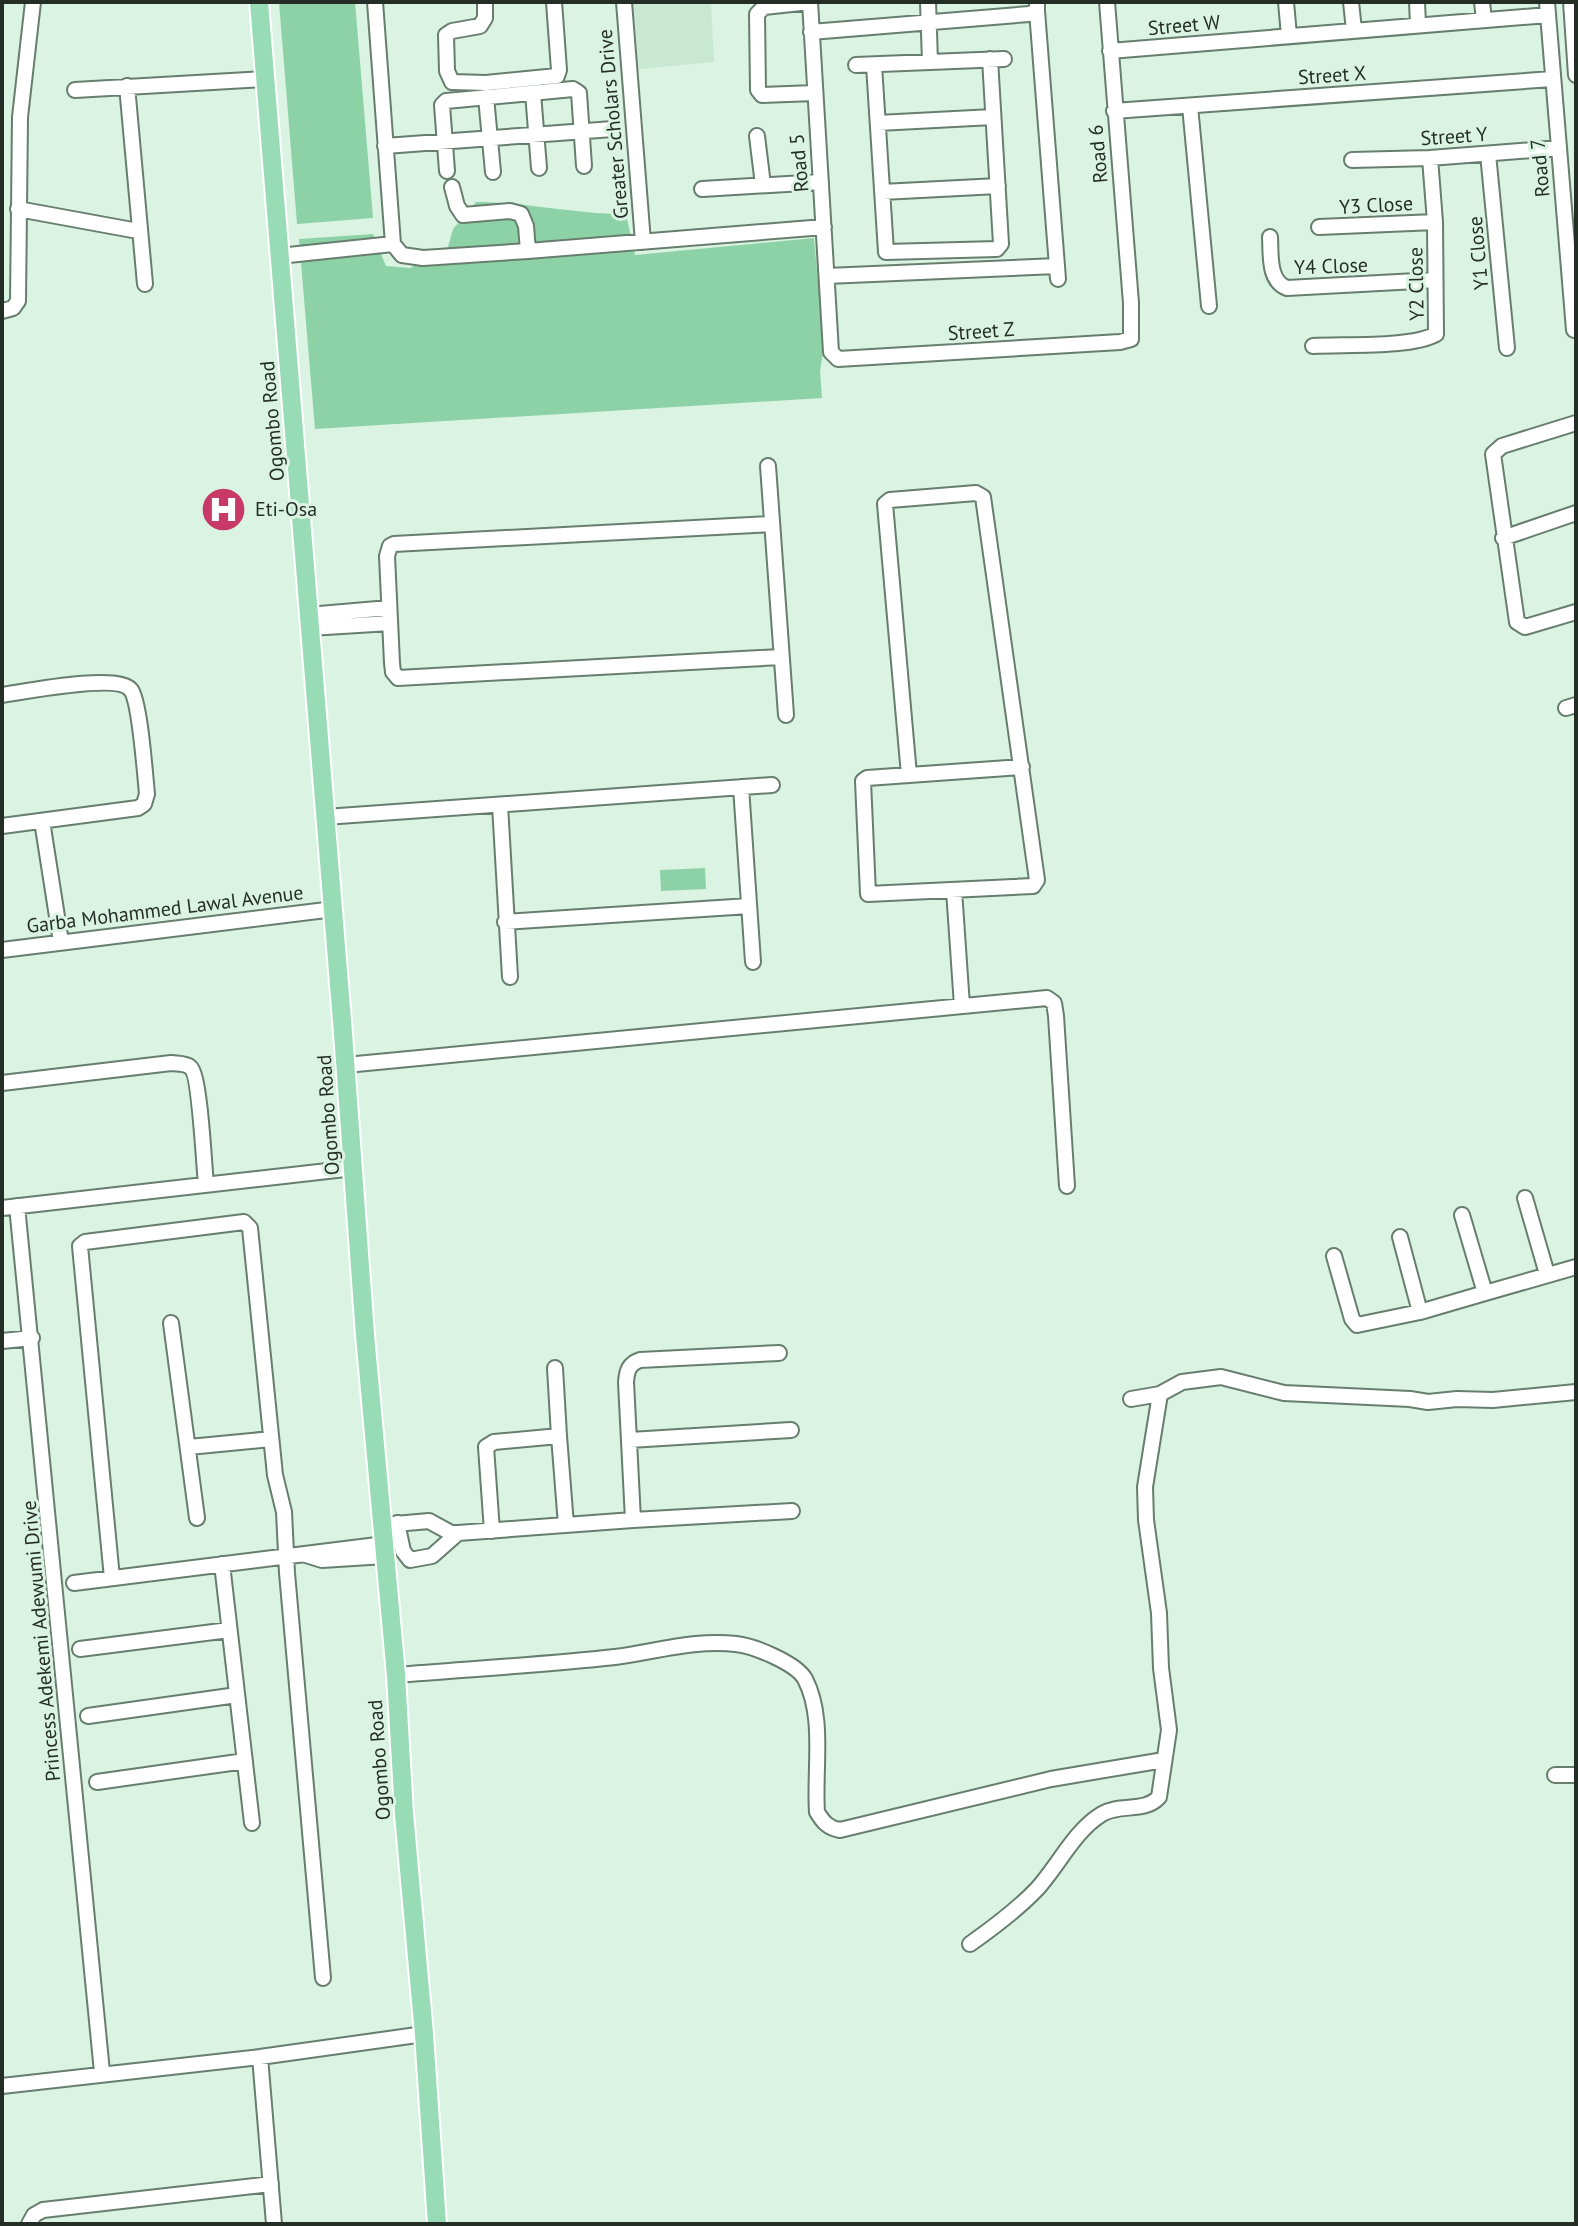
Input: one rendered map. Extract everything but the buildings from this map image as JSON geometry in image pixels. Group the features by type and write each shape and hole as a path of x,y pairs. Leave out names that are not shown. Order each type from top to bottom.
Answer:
{"main road":[{"name":"Ogombo Road","path":"259,2 334,909 365,1335 388,1537 404,1814 437,2224"}],"street":[{"path":"2,311 13,308 18,301 20,117 33,2"},
{"path":"375,2 393,244 402,255 423,258 824,227"},
{"path":"452,82 447,71 446,35 480,26 485,18 485,2"},
{"path":"452,82 464,84 557,76 554,2"},
{"name":"Greater Scholars Drive","path":"624,2 643,242"},
{"path":"810,2 764,7 757,14 758,90 762,95 814,93"},
{"name":"Road 5","path":"810,2 829,321"},
{"path":"928,2 930,62"},
{"name":"Road 6","path":"1107,2 1131,303"},
{"path":"1286,2 1289,36"},
{"path":"1351,2 1354,30"},
{"path":"1417,2 1418,25"},
{"path":"1482,2 1484,20"},
{"path":"1571,2 1576,75"},
{"path":"811,32 928,21 984,10 1037,6 1057,273 827,276"},
{"name":"Street W","path":"1110,51 1484,20 1547,9"},
{"name":"Road 7","path":"1547,9 1574,330"},
{"path":"856,65 997,59 993,117 1001,244 997,249 886,252 874,65"},
{"path":"559,70 573,77 573,89"},
{"path":"75,90 265,79"},
{"name":"Street X","path":"1114,111 1552,79"},
{"path":"447,171 442,105 443,91 452,82"},
{"path":"127,86 145,284"},
{"path":"442,105 446,101 573,89 579,93 584,166"},
{"path":"533,93 539,168"},
{"path":"486,97 493,172"},
{"path":"1190,106 1209,306"},
{"path":"878,123 993,117"},
{"path":"385,146 613,129"},
{"path":"757,136 763,185"},
{"name":"Street Y","path":"1352,160 1430,158 1559,148"},
{"name":"Y1 Close","path":"1488,154 1507,348"},
{"name":"Y2 Close","path":"1313,346 1404,342 1436,334 1435,222 1430,158"},
{"path":"702,189 821,182"},
{"path":"882,192 998,186"},
{"path":"452,187 463,215 510,211 521,214 526,226 528,251"},
{"path":"2,201 138,231"},
{"name":"Y3 Close","path":"1319,227 1435,222"},
{"name":"Y4 Close","path":"1270,237 1275,279 1280,286 1287,288 1435,280"},
{"path":"279,256 393,244"},
{"name":"Street Z","path":"829,321 833,357 885,357 1129,340 1132,337 1131,303"},
{"path":"1576,423 1502,446 1493,454 1517,622 1525,627 1576,612"},
{"path":"768,466 786,715"},
{"path":"909,775 885,504 890,500 976,493 983,497 1022,767 1036,884 871,896 867,891 863,781 867,778 1022,767"},
{"path":"1503,538 1576,513"},
{"path":"771,524 394,544 390,546 387,556 393,672 398,678 780,657"},
{"path":"309,622 390,615"},
{"path":"2,695 108,682 126,685 133,693 146,787 144,804 129,809 2,826"},
{"path":"325,817 772,785"},
{"path":"741,787 753,962"},
{"path":"500,805 510,977"},
{"path":"42,821 61,942"},
{"path":"954,890 962,1006"},
{"path":"505,922 749,906"},
{"name":"Garba Mohammed Lawal Avenue","path":"2,950 334,909"},
{"path":"346,1065 1047,998 1054,1003 1067,1186"},
{"path":"2,1083 171,1063 189,1066 193,1070 197,1089 206,1184"},
{"path":"10,1207 354,1168"},
{"path":"1525,1198 1547,1274"},
{"name":"Princess Adekemi Adewumi Drive","path":"10,1207 32,1338 102,2072"},
{"path":"1462,1215 1485,1293"},
{"path":"112,1578 79,1250 82,1243 238,1222 248,1225 277,1484 295,1556 287,1573 323,1978"},
{"path":"1400,1237 1420,1312"},
{"path":"1334,1256 1352,1319 1362,1326 1576,1267"},
{"path":"171,1323 197,1518"},
{"path":"2,1341 32,1338"},
{"path":"633,1520 626,1382 631,1364 640,1360 779,1353"},
{"path":"555,1368 566,1525"},
{"path":"1131,1399 1160,1394 1182,1382 1213,1377 1284,1393 1404,1398 1428,1402 1576,1392"},
{"path":"970,1944 1010,1915 1038,1888 1096,1818 1114,1809 1140,1807 1156,1801 1162,1786 1169,1730 1145,1487 1160,1394"},
{"path":"630,1440 791,1430"},
{"path":"492,1531 486,1452 489,1443 559,1436"},
{"path":"189,1447 271,1439"},
{"path":"74,1583 295,1556 388,1537 429,1521 451,1533 458,1533 792,1511"},
{"path":"388,1537 410,1560 432,1556 458,1533"},
{"path":"222,1564 252,1823"},
{"path":"80,1649 229,1630"},
{"path":"396,1675 614,1657 707,1644 737,1644 759,1651 797,1669 804,1677 816,1722 817,1812 832,1829 840,1830 1051,1779 1164,1760"},
{"path":"88,1716 237,1695"},
{"path":"97,1782 245,1761"},
{"path":"1555,1775 1576,1775"},
{"path":"2,2086 102,2072 260,2057 424,2034"},
{"path":"260,2057 274,2224"},
{"path":"29,2224 34,2215 43,2210 271,2184"}],"shaded area":[{"path":"633,2 711,2 714,62 639,69"}],"green space":[{"path":"279,2 355,2 373,218 297,224"},
{"path":"476,202 626,214 635,255 814,238 824,347 820,371 822,398 315,429 299,239 373,234 386,266 410,268 448,247 453,229"},
{"path":"705,868 706,889 661,891 660,870"}],"place":[{"name":"Eti-Osa","path":"224,509"}]}
